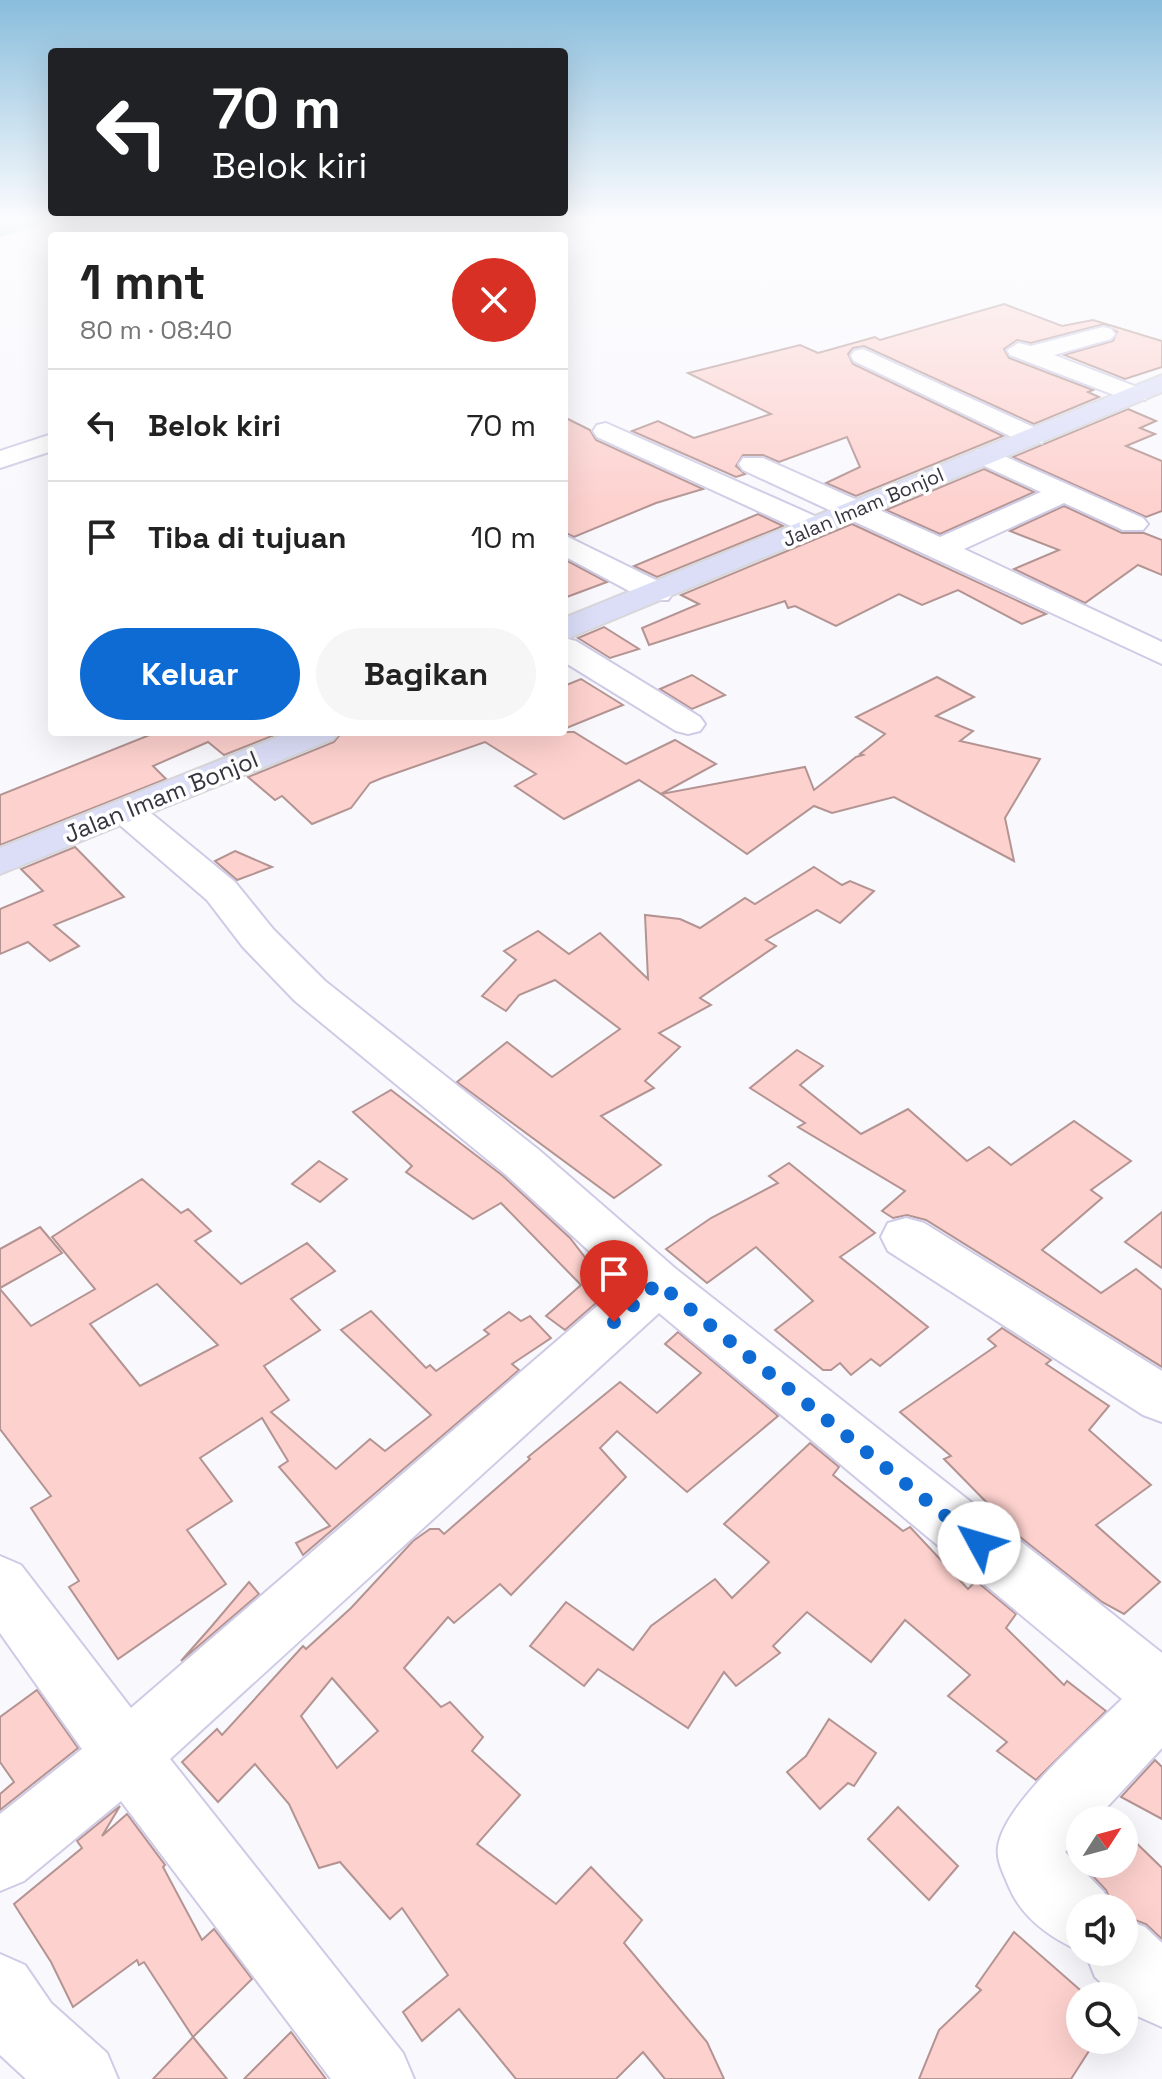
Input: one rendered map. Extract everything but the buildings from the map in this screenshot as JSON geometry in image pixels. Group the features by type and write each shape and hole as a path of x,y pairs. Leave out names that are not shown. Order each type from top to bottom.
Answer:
{"main road":[{"name":"Jalan Imam Bonjol","path":"568,628 1149,389"},
{"name":"Jalan Imam Bonjol","path":"0,862 311,736"}],"street":[{"path":"1103,334 1025,352 1149,389"},
{"path":"863,356 1033,437"},
{"path":"606,431 816,527"},
{"path":"0,460 48,443"},
{"path":"986,456 1133,524"},
{"path":"753,464 856,509 1162,654"},
{"path":"938,549 1065,492"},
{"path":"568,546 657,593"},
{"path":"568,650 688,724"},
{"path":"127,812 221,891 258,938 310,991 522,1162 658,1283 1162,1692"},
{"path":"906,1237 1162,1399"},
{"path":"0,1857 126,1755 658,1283"},
{"path":"0,1584 126,1755 377,2079"},
{"path":"1066,1903 1044,1883 1033,1867 1028,1851 1033,1837 1162,1703"},
{"path":"1135,1966 1162,1991"},
{"path":"0,1990 25,2029 81,2079"}],"route":[{"path":"614,1322 658,1283 979,1543"}]}
